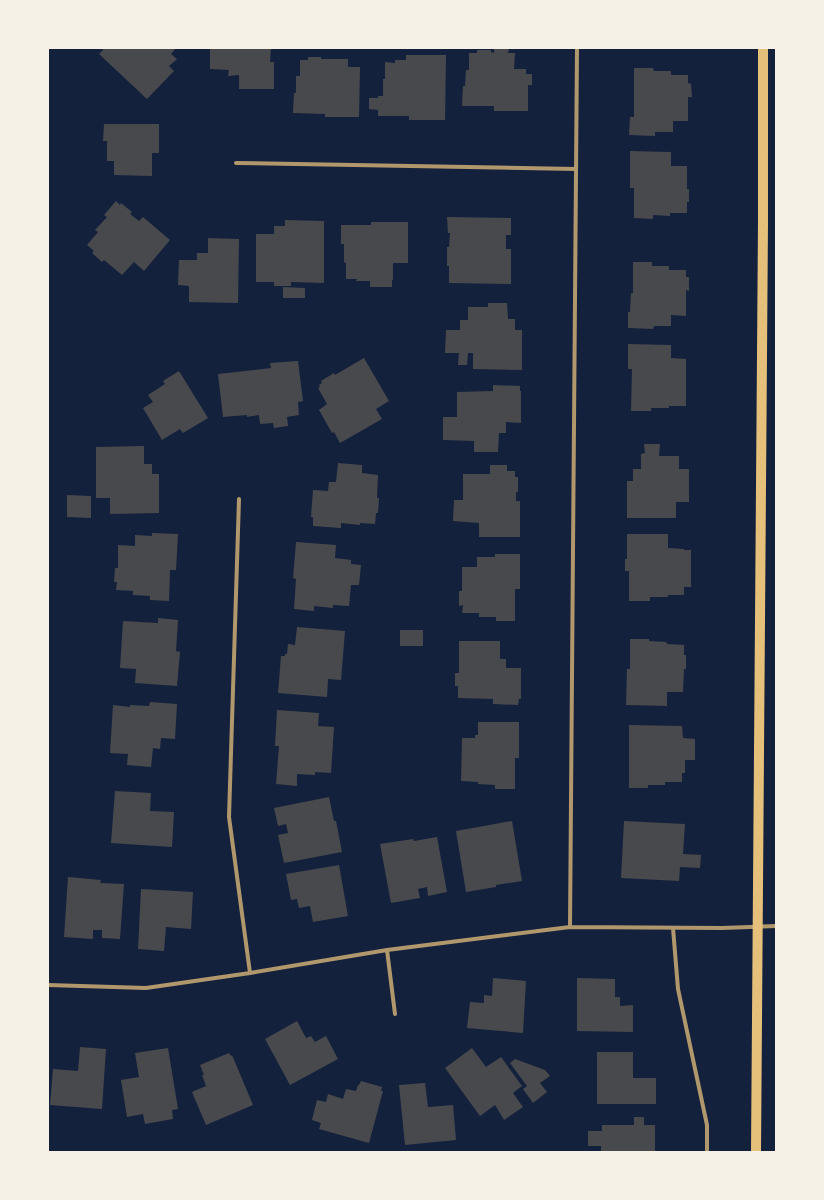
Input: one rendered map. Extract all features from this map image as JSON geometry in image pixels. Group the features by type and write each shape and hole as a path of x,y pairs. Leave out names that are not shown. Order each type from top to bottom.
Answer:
{"main road":[{"path":"756,1152 763,48"}],"street":[{"path":"570,927 576,48"},
{"path":"236,163 576,169"},
{"path":"239,499 229,817 250,973"},
{"path":"48,985 146,988 250,973 387,950 570,927 673,928 776,926"},
{"path":"673,928 678,989 707,1125 707,1152"},
{"path":"387,950 395,1014"}],"building":[{"path":"102,48 176,48 171,54 177,59 169,66 174,71 147,99 99,54 103,50"},
{"path":"210,48 271,48 270,62 274,62 274,89 239,89 239,75 228,76 229,70 210,69"},
{"path":"494,48 509,48 508,53 515,53 514,69 526,69 526,74 532,74 532,85 528,85 528,111 494,111 494,106 462,106 463,86 465,86 466,70 469,70 469,53 477,53 477,50 491,50 491,52 494,53"},
{"path":"406,55 446,55 445,120 409,120 409,116 378,116 378,110 369,109 369,98 378,98 378,96 383,96 385,62 395,63 395,60 406,60"},
{"path":"308,57 321,57 321,59 348,59 348,67 360,67 359,117 325,117 325,114 293,113 294,93 296,93 296,76 300,76 300,60 308,60"},
{"path":"634,68 653,68 654,71 671,71 671,75 688,75 688,83 691,84 692,97 688,97 688,121 673,121 673,132 655,132 655,136 629,135 630,117 634,117"},
{"path":"104,124 159,124 159,153 152,153 152,176 114,175 114,161 107,161 107,141 103,141"},
{"path":"630,151 671,152 671,166 687,166 687,189 689,189 689,202 687,202 687,213 670,213 670,216 653,215 653,219 634,218 634,188 630,188"},
{"path":"116,201 132,212 130,214 139,221 143,217 170,240 144,271 134,262 122,275 104,260 102,262 92,253 94,251 87,245 98,232 95,230 107,217 104,215"},
{"path":"447,217 511,218 511,235 506,235 506,249 511,249 511,284 449,283 447,247 449,247 450,233 448,233"},
{"path":"285,220 324,221 324,283 291,282 291,286 274,286 274,282 256,282 256,234 274,234 274,226 285,226"},
{"path":"371,222 408,222 408,263 393,263 392,287 370,287 370,281 346,279 344,244 341,244 341,225 371,225"},
{"path":"208,238 239,239 238,303 189,302 189,286 178,285 179,260 197,260 197,253 208,253"},
{"path":"633,262 652,262 652,266 669,266 669,270 686,270 686,277 689,277 689,291 686,290 686,316 671,315 671,326 654,326 653,329 628,328 628,312 630,312 631,293 633,293"},
{"path":"283,287 305,288 305,298 283,298"},
{"path":"488,303 507,303 508,319 515,319 515,330 522,330 522,370 473,369 473,353 468,353 467,365 458,365 459,353 445,353 446,330 460,330 460,320 468,320 468,307 488,307"},
{"path":"628,344 671,345 671,358 686,359 686,406 651,408 651,411 631,411 632,369 628,369"},
{"path":"364,358 389,401 376,409 382,419 340,443 334,432 332,433 319,410 327,404 318,388 322,383 321,381 334,373 335,375"},
{"path":"298,361 303,401 298,402 299,415 287,417 288,426 274,428 273,423 260,424 259,415 247,417 247,415 223,417 218,374 271,368 270,363"},
{"path":"179,371 208,418 183,433 180,429 162,440 143,408 153,402 148,395 165,384 163,381"},
{"path":"493,385 520,386 521,391 521,423 506,422 506,433 499,433 498,452 474,452 474,441 443,440 443,417 457,417 457,392 493,391"},
{"path":"644,444 660,444 659,456 679,456 679,469 689,469 689,502 676,502 676,518 627,518 627,481 633,481 633,469 641,469 641,454 645,453"},
{"path":"144,446 144,464 152,464 152,474 159,474 159,513 110,514 110,498 96,498 96,447"},
{"path":"338,463 362,465 362,473 378,475 377,498 379,498 378,513 376,513 375,524 360,523 360,525 341,523 341,528 313,526 313,517 311,517 313,490 328,491 329,482 336,482"},
{"path":"490,465 507,465 507,471 515,471 515,477 518,477 518,492 516,492 516,501 520,501 520,537 479,537 479,523 453,521 454,500 463,500 463,474 490,474"},
{"path":"67,495 91,496 91,518 67,517"},
{"path":"152,533 178,534 176,570 170,570 169,601 150,600 150,596 133,595 133,591 116,590 117,582 114,582 115,568 118,568 118,545 135,546 135,535 152,536"},
{"path":"627,534 668,534 668,548 691,550 691,587 684,587 684,595 650,597 650,601 629,601 629,571 625,571 625,559 627,559"},
{"path":"296,542 336,545 335,558 351,560 351,564 361,565 359,585 351,585 349,606 333,605 333,608 314,606 314,611 294,609 296,579 293,578"},
{"path":"495,554 520,554 520,589 515,589 515,621 496,621 496,617 479,617 479,613 462,613 463,605 459,606 459,591 462,591 462,567 477,567 477,557 495,557"},
{"path":"158,618 178,620 176,651 180,652 177,686 135,683 136,669 120,668 123,621 158,623"},
{"path":"297,627 345,631 341,680 328,679 327,697 278,693 281,656 285,656 285,654 287,654 288,644 295,645"},
{"path":"400,630 423,630 423,646 400,646"},
{"path":"630,639 649,639 649,641 684,645 686,669 684,669 683,692 667,692 667,706 626,705 627,669 630,669"},
{"path":"459,641 500,641 500,659 506,659 506,668 521,668 521,699 519,699 518,705 493,704 493,699 458,698 458,686 455,686 455,673 459,673"},
{"path":"150,702 177,704 175,739 161,738 160,749 153,748 151,767 127,765 128,754 110,753 113,705 130,707 130,705 149,706"},
{"path":"277,710 319,713 318,726 334,727 331,773 315,772 315,775 297,774 297,786 276,784 279,746 275,746"},
{"path":"478,722 519,722 519,758 515,758 515,789 495,789 495,785 461,781 462,738 475,738 475,735 478,735"},
{"path":"629,725 682,726 683,738 695,739 695,760 685,760 685,773 682,773 682,782 665,782 665,785 648,785 648,788 629,788"},
{"path":"115,791 151,793 150,811 174,812 172,847 111,843"},
{"path":"329,797 334,821 336,821 342,852 284,863 278,835 288,833 286,824 278,826 274,808"},
{"path":"512,821 522,881 466,892 456,831"},
{"path":"624,821 685,824 683,854 701,855 700,868 680,867 679,881 621,878"},
{"path":"437,837 447,892 428,896 427,887 418,889 420,898 391,903 380,844"},
{"path":"339,865 348,916 313,922 310,906 299,908 297,899 291,900 286,874"},
{"path":"68,877 101,880 100,883 124,884 120,939 102,938 102,930 93,930 93,939 64,937"},
{"path":"141,889 193,892 191,929 166,927 164,951 138,949"},
{"path":"493,978 526,981 523,1033 467,1028 470,1002 484,1003 484,995 492,996"},
{"path":"577,978 615,979 615,997 620,997 620,1006 633,1005 633,1032 577,1031"},
{"path":"297,1021 306,1038 311,1036 315,1042 326,1036 338,1059 290,1085 265,1039"},
{"path":"80,1047 106,1049 102,1109 50,1105 53,1069 78,1071"},
{"path":"168,1048 178,1109 172,1110 173,1119 145,1124 143,1114 127,1117 121,1080 139,1077 135,1053"},
{"path":"472,1048 486,1067 501,1057 522,1086 513,1093 523,1107 504,1120 495,1105 480,1116 445,1068"},
{"path":"597,1052 633,1052 633,1078 656,1078 656,1104 597,1104"},
{"path":"229,1053 231,1056 232,1055 253,1105 206,1125 192,1092 206,1086 200,1065"},
{"path":"515,1059 545,1070 550,1076 540,1083 547,1092 533,1103 523,1089 527,1086 510,1063"},
{"path":"361,1081 382,1087 381,1091 383,1091 369,1143 319,1129 321,1123 312,1120 317,1100 326,1102 328,1094 343,1099 346,1089 356,1091"},
{"path":"425,1083 428,1107 453,1105 456,1140 405,1145 399,1085"},
{"path":"634,1117 644,1117 644,1125 655,1125 655,1152 601,1152 601,1146 588,1146 588,1131 602,1131 602,1125 634,1125"}]}
